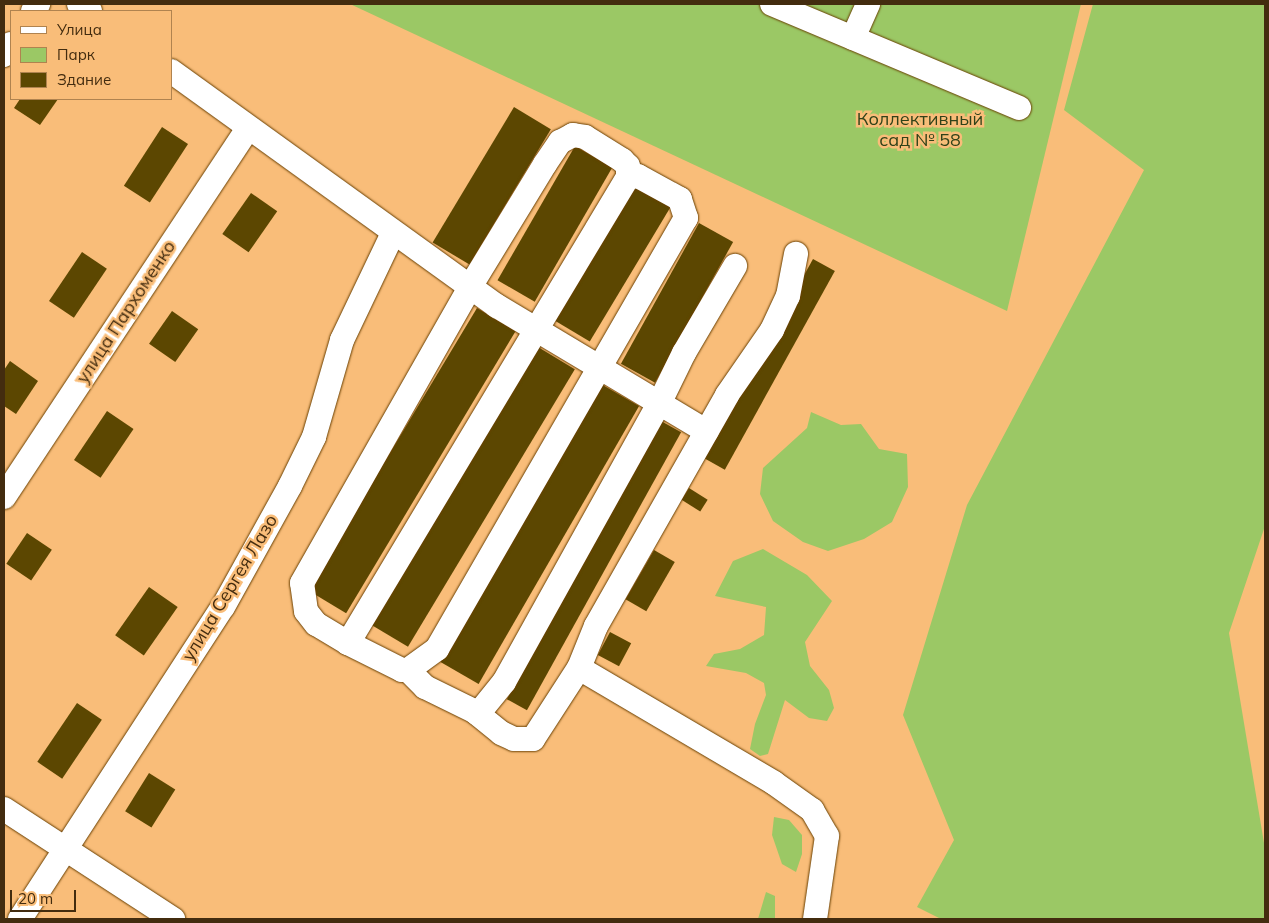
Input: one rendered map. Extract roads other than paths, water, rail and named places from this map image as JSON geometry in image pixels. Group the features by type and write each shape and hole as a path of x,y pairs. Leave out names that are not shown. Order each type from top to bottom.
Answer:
{"street":[{"path":"772,4 1019,108"},
{"path":"853,38 868,4"},
{"path":"172,72 470,288 597,367 706,431"},
{"name":"улица Пархоменко","path":"4,497 248,128"},
{"path":"348,643 628,177 628,166 622,160 585,137 573,135 560,142 470,288 302,583 306,611 316,624 348,643 382,662 408,670 425,687 478,714 514,739 533,739 578,668 596,626 706,431 772,330 788,296 796,254"},
{"path":"408,670 437,649 597,367 686,218 680,199 638,176 628,177"},
{"name":"улица Сергея Лазо","path":"20,919 223,607 290,486 314,437 342,340 393,233"},
{"path":"478,714 504,682 659,404 684,353 735,266"},
{"path":"578,668 774,783 812,810 827,836 815,919"},
{"path":"4,809 65,851 173,919"}],"park label":[{"name":"Коллективный сад № 58","path":"920,130"}]}
